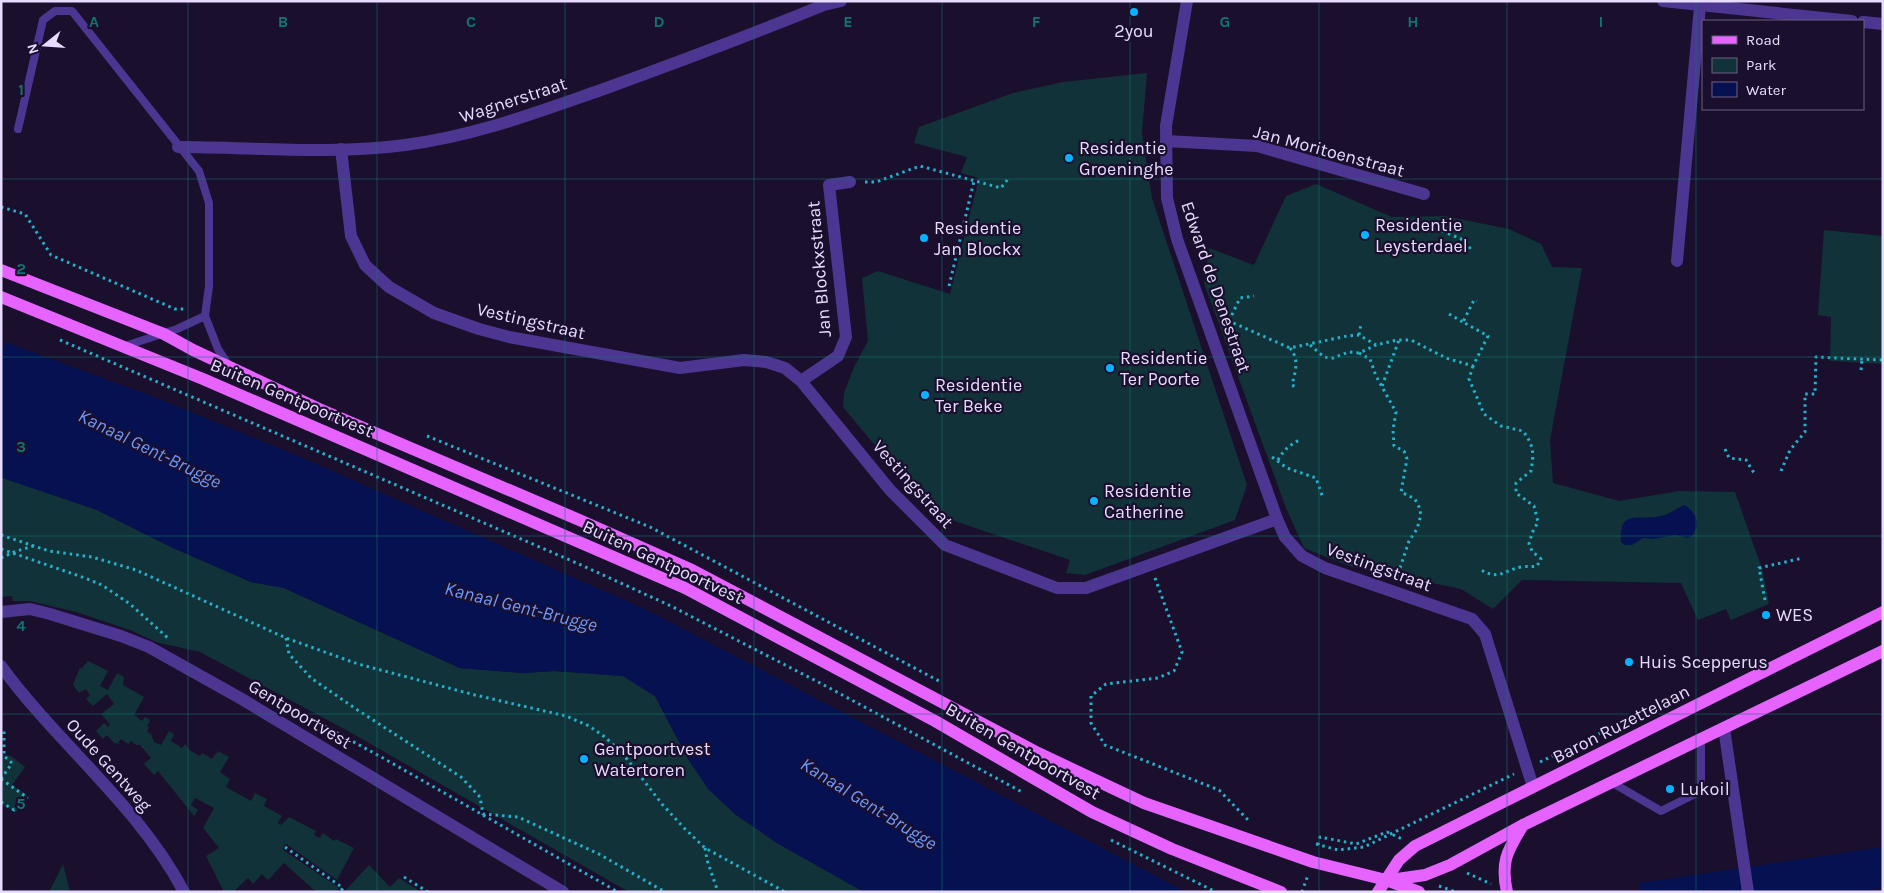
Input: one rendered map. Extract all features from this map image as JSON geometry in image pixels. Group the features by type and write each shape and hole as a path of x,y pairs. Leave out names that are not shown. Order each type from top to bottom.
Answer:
{"main road":[{"name":"Buiten Gentpoortvest","path":"1,270 164,334 324,411 577,518 692,570 1038,753 1144,804 1313,862 1386,880 1419,892"},
{"name":"Buiten Gentpoortvest","path":"6,299 125,346 465,491 686,588 935,721 1092,812 1172,848 1281,892"},
{"name":"Baron Ruzettelaan","path":"1378,892 1399,860 1415,846 1883,612"},
{"path":"1386,880 1426,874 1450,865 1523,825 1883,651"},
{"path":"1507,892 1504,870 1506,855 1523,825"}],"street":[{"name":"Wagnerstraat","path":"178,146 340,149 403,146 450,138 510,123 718,48 824,5 841,1"},
{"name":"Edward de Denestraat","path":"1187,1 1166,126 1167,198 1177,239 1277,519"},
{"path":"1663,1 1842,20"},
{"path":"1677,261 1700,6"},
{"path":"1864,22 1883,24"},
{"name":"Jan Moritoenstraat","path":"1166,141 1257,146 1424,194"},
{"name":"Vestingstraat","path":"340,149 351,236 365,265 389,287 434,313 480,329 508,336 680,368 744,360 766,362 785,368 802,381 890,490 946,545 1057,588 1086,588 1277,519 1285,537 1302,556 1325,568 1472,619 1485,634 1534,787"},
{"name":"Jan Blockxstraat","path":"802,381 838,356 846,337 829,185 850,182"},
{"name":"Gentpoortvest","path":"1,612 30,610 43,613 121,636 150,647 240,698 564,892"},
{"name":"Oude Gentweg","path":"1,666 26,699 139,824 184,892"},
{"path":"1724,728 1748,892"}],"lane":[{"name":"Buiten Gentpoortvest","path":"18,129 43,20 55,11 72,11 198,171 209,203 209,286 205,316 218,349 230,367"},
{"path":"125,346 164,334 205,316"},
{"path":"1611,782 1660,811 1701,792 1701,738"}],"path":[{"path":"850,182 876,182 920,166 1001,188 1008,179"},
{"path":"949,286 974,181"},
{"path":"1,207 26,214 51,255 175,309 191,309"},
{"path":"1430,226 1466,241 1471,250"},
{"path":"1230,321 1240,298 1254,296"},
{"path":"1463,322 1474,300 1477,301"},
{"path":"1448,314 1488,336 1473,366 1469,379 1484,414 1502,426 1523,431 1530,441 1533,455 1531,471 1516,483 1516,493 1534,506 1538,522 1529,544 1532,551 1541,559 1537,566 1524,566 1503,574 1490,575 1479,569"},
{"path":"1208,324 1230,321 1290,348 1294,353 1297,366 1292,385 1297,388"},
{"path":"1359,335 1361,324"},
{"path":"1290,348 1359,335 1376,345"},
{"path":"56,338 579,564 671,606 822,684 1030,796"},
{"path":"1359,353 1376,345 1399,340 1411,340 1446,358 1473,366"},
{"path":"1382,386 1399,340"},
{"path":"1310,344 1324,357 1333,358 1349,352 1359,353 1370,358 1396,412 1393,430 1394,446 1404,451 1407,459 1401,492 1415,499 1421,515 1417,529 1409,541 1391,591"},
{"path":"1781,471 1790,450 1805,432 1805,394 1815,394 1816,357 1883,360"},
{"path":"1861,370 1862,359"},
{"path":"1278,460 1289,445 1301,439"},
{"path":"1724,449 1729,458 1746,460 1754,473"},
{"path":"1254,453 1275,458 1288,468 1316,478 1323,498"},
{"path":"1,536 49,551 92,557 136,570 286,638 358,664 474,695 566,716 589,726 624,754 662,804 705,848 785,892"},
{"path":"1,558 33,546"},
{"path":"1,549 14,552 102,585 130,604 173,641"},
{"path":"1765,600 1759,568 1803,558"},
{"path":"1150,564 1182,652 1174,671 1158,678 1106,684 1091,696 1091,723 1105,745 1219,790 1250,822"},
{"path":"286,638 289,654 311,678 461,777 480,797 483,814"},
{"path":"273,698 483,814 618,892"},
{"path":"1318,845 1338,850 1364,847 1642,713"},
{"path":"1,760 4,756 4,728"},
{"path":"4,756 12,763 1,779 28,798"},
{"path":"1,802 14,810 22,801 25,802"},
{"path":"483,814 518,817 599,854 665,892"},
{"path":"1108,839 1216,892"},
{"path":"285,847 343,888 340,892"},
{"path":"705,848 718,892"},
{"path":"404,877 428,892"}],"green space":[{"path":"1147,73 1142,133 1152,198 1247,485 1235,520 1085,575 1066,573 1070,560 931,513 843,407 844,393 854,367 868,341 862,278 878,271 950,294 979,178 961,173 967,157 914,143 919,127 1013,93 1063,82"},
{"path":"1316,184 1392,217 1445,216 1509,229 1541,244 1552,267 1582,268 1550,440 1553,483 1619,501 1679,491 1735,492 1762,569 1769,604 1731,620 1726,609 1698,620 1681,583 1522,580 1493,609 1461,589 1349,566 1304,548 1286,508 1204,283 1209,248 1254,265 1286,196"},
{"path":"1824,230 1883,236 1883,364 1830,361 1831,317 1818,315"},
{"path":"1,476 97,510 171,547 251,582 284,588 460,668 523,673 554,671 623,676 655,696 688,759 735,814 777,843 864,892 629,892 348,731 200,652 156,642 130,630 76,612 30,601 13,601 12,596 1,597"},
{"path":"88,661 108,671 100,686 108,690 117,673 124,677 123,685 144,697 134,715 142,721 145,717 150,720 147,732 151,734 154,742 161,745 169,731 174,734 171,741 182,748 185,744 189,750 200,756 202,753 212,759 218,751 229,757 220,772 230,779 226,787 251,801 255,793 267,799 264,806 282,816 278,823 281,825 289,817 316,831 314,835 320,838 323,833 334,841 336,839 354,848 337,880 286,844 282,849 339,888 336,892 316,892 284,863 268,880 262,874 253,884 248,878 233,892 224,892 206,856 219,848 203,828 214,808 195,798 191,805 198,810 194,816 158,771 154,775 144,764 151,758 140,745 136,745 131,741 128,744 121,739 118,742 120,744 114,743 107,735 103,739 96,731 104,723 108,727 110,724 101,714 114,704 107,694 93,706 86,699 90,695 86,689 79,693 73,685 80,667 81,669"},
{"path":"1,754 11,756 25,767 12,785 27,795 16,812 1,804"},
{"path":"63,864 70,892 49,892"},
{"path":"369,865 390,887 399,878 421,892 344,892"}],"water":[{"name":"Kanaal Gent-Brugge","path":"5,342 162,400 307,460 647,610 1186,892 864,892 777,843 735,814 708,789 688,759 655,696 623,676 555,671 523,673 460,668 284,588 251,582 171,547 97,510 2,478 1,351"},
{"path":"1685,505 1695,515 1697,523 1692,536 1688,538 1675,535 1653,539 1643,538 1632,545 1625,545 1621,542 1621,531 1623,524 1627,520 1637,517 1663,515"},
{"path":"1883,847 1883,888 1858,892 1640,892 1639,883"}],"place":[{"name":"2you","path":"1134,12"},
{"name":"Residentie Groeninghe","path":"1069,158"},
{"name":"Residentie Leysterdael","path":"1365,235"},
{"name":"Residentie Jan Blockx","path":"924,238"},
{"name":"Residentie Ter Poorte","path":"1110,368"},
{"name":"Residentie Ter Beke","path":"925,395"},
{"name":"Residentie Catherine","path":"1094,501"},
{"name":"WES","path":"1766,615"},
{"name":"Huis Scepperus","path":"1629,662"},
{"name":"Gentpoortvest Watertoren","path":"584,759"},
{"name":"Lukoil","path":"1670,789"}]}
